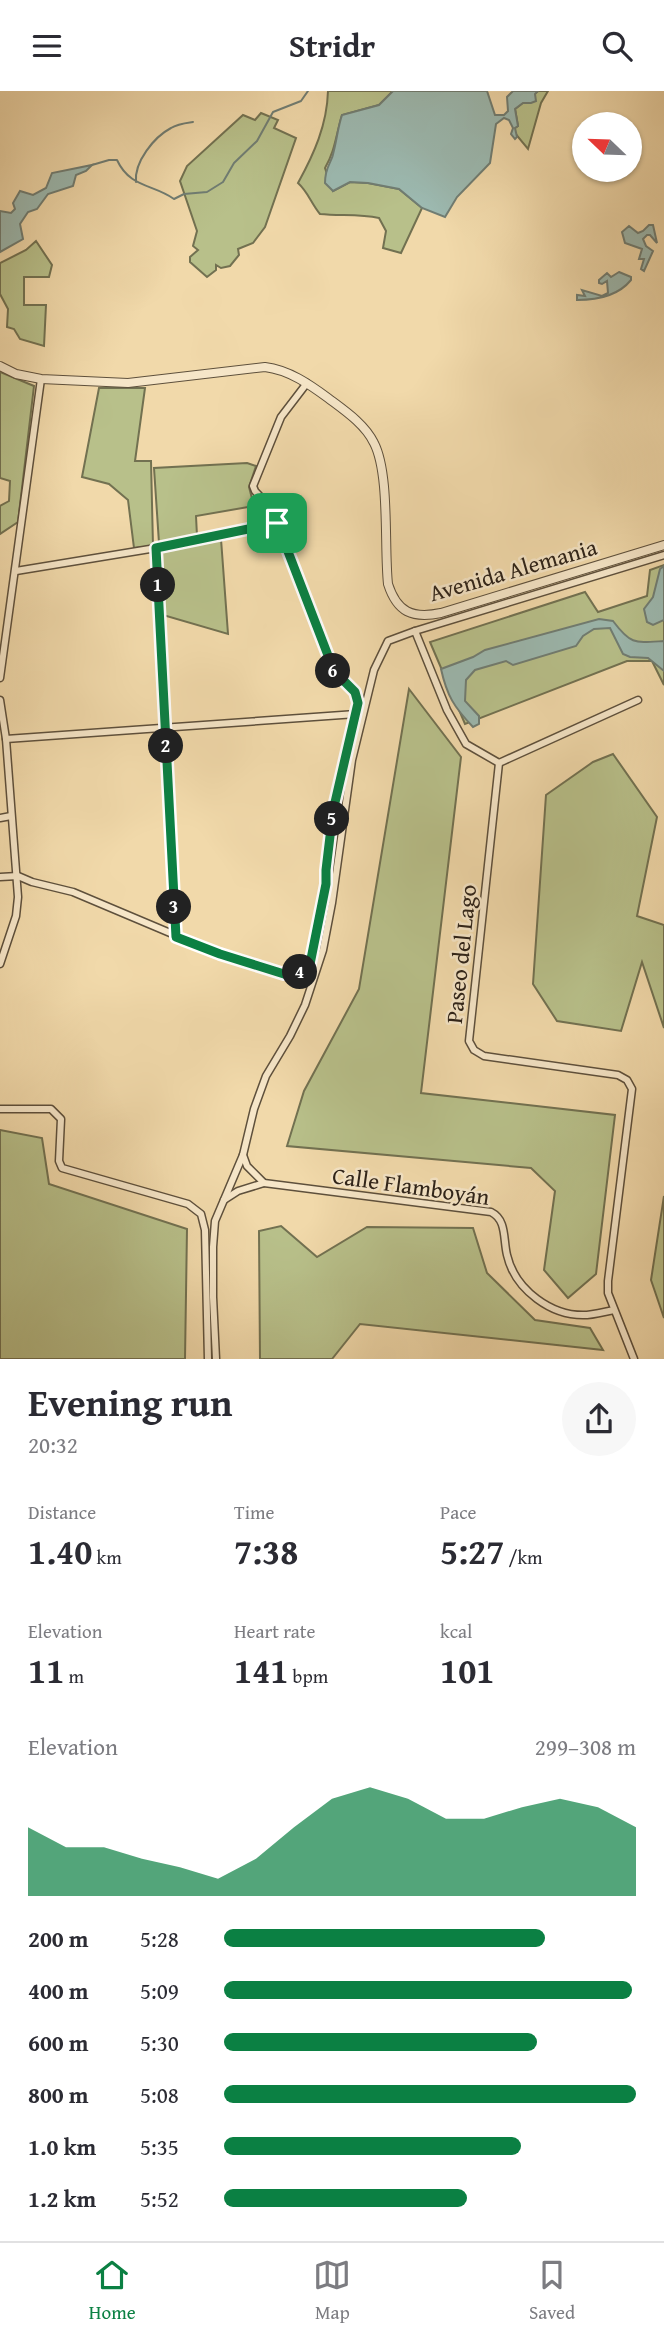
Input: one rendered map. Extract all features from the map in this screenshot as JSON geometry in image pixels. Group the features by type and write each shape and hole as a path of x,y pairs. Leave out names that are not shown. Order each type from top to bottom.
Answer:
{"street":[{"name":"Avenida Alemania","path":"0,366 16,374 41,379 141,383 265,367 275,368 307,383 351,415 375,444 383,493 388,584 399,606 416,616 441,613 664,545"},
{"path":"0,678 41,379"},
{"path":"0,877 18,876 73,892 176,937 284,974 299,973 310,964 326,884 333,811 358,697 334,671 277,523 268,503 255,491 253,483 281,417 307,383"},
{"path":"16,571 156,548 277,523"},
{"path":"156,548 176,937"},
{"path":"216,1359 213,1247 215,1221 243,1154 254,1109 266,1076 305,1005 323,950 352,761 374,670 388,641 664,555"},
{"path":"415,631 447,710 466,744 499,763 638,700"},
{"path":"0,699 18,876 16,916 0,964"},
{"path":"6,739 356,714"},
{"name":"Paseo del Lago","path":"499,763 469,1041 474,1050 484,1056 618,1075 630,1084 632,1089 608,1281 608,1293 614,1310"},
{"path":"0,818 11,816"},
{"path":"0,1108 51,1108 61,1119 59,1161 62,1168 188,1204 201,1214 205,1230 208,1359"},
{"path":"222,1202 238,1191 264,1183 247,1166 243,1154"},
{"name":"Calle Flamboyán","path":"264,1183 491,1212 498,1217 502,1225 507,1258 518,1281 537,1300 560,1311 586,1315 614,1310"},
{"path":"614,1310 634,1359"}],"green space":[{"path":"328,91 393,91 379,105 342,115 325,168 333,191 350,182 368,183 399,189 422,208 401,253 383,248 386,231 379,218 320,214 298,183 319,139"},
{"path":"538,91 548,91 541,103 528,149 514,132 518,126 515,109"},
{"path":"261,113 278,120 274,128 296,138 265,227 253,243 238,249 239,255 230,266 221,268 216,265 216,270 207,277 190,262 190,257 198,250 193,246 197,231 180,181 187,166 243,115 255,120"},
{"path":"36,241 52,265 49,277 24,277 24,305 46,305 44,346 20,339 14,329 7,327 8,309 0,294 0,263 26,250"},
{"path":"0,372 34,386 18,522 0,534 0,506 9,501 10,481 0,478"},
{"path":"99,388 145,388 135,461 151,461 153,546 134,548 128,500 109,484 82,477"},
{"path":"247,463 256,466 249,487 254,506 196,516 197,536 159,543 154,468"},
{"path":"221,539 228,634 163,615 158,550"},
{"path":"664,565 664,685 652,661 627,661 465,724 430,642 585,592 598,612 647,596 650,570"},
{"path":"409,689 461,757 421,1093 615,1115 596,1274 568,1298 544,1270 555,1191 531,1168 287,1146 304,1091 359,989"},
{"path":"613,754 657,817 637,916 664,925 664,1028 642,962 621,1031 557,1021 533,984 546,795 593,762"},
{"path":"0,1130 42,1138 49,1184 187,1229 185,1359 0,1359"},
{"path":"664,1196 664,1318 651,1280"},
{"path":"281,1226 317,1257 367,1227 473,1228 487,1273 535,1320 590,1328 603,1350 360,1324 332,1359 260,1359 259,1231"}],"water":[{"path":"393,91 487,91 495,115 504,115 508,111 507,97 513,91 538,91 535,94 536,101 523,103 515,109 518,126 515,128 515,139 511,134 513,128 509,120 504,118 496,124 490,163 457,197 445,217 422,208 399,189 350,182 333,191 325,183 342,115 379,105"},
{"path":"92,165 76,175 73,186 48,194 37,209 28,212 20,224 23,239 0,252 0,211 11,213 15,209 13,203 20,191 33,195 46,188 52,173"},
{"path":"653,225 657,243 650,235 643,239 646,246 653,251 644,271 641,269 644,259 639,259 642,249 625,243 622,232 629,226 638,233"},
{"path":"619,272 631,277 620,290 599,298 577,300 577,295 585,296 582,290 602,296 608,293 607,281 602,284 599,280 607,273 611,277"},
{"path":"664,566 664,620 653,625 647,622 644,609 653,597 660,569"},
{"path":"599,619 613,621 624,635 634,641 664,641 664,671 648,658 623,654 610,628 594,629 583,636 576,646 513,665 506,661 475,670 466,680 465,701 479,716 479,724 473,727 452,701 441,669 485,650"}],"waterway":[{"path":"92,165 117,160 135,181 174,199 184,194 207,192 223,182 234,163 257,141 273,112 301,101 308,91"},
{"path":"136,182 138,166 152,144 173,127 193,122"}],"route":[{"path":"277,523 334,671 358,697 333,811 326,884 313,957 305,969 291,975 220,954 176,937 156,548 277,523"}]}
